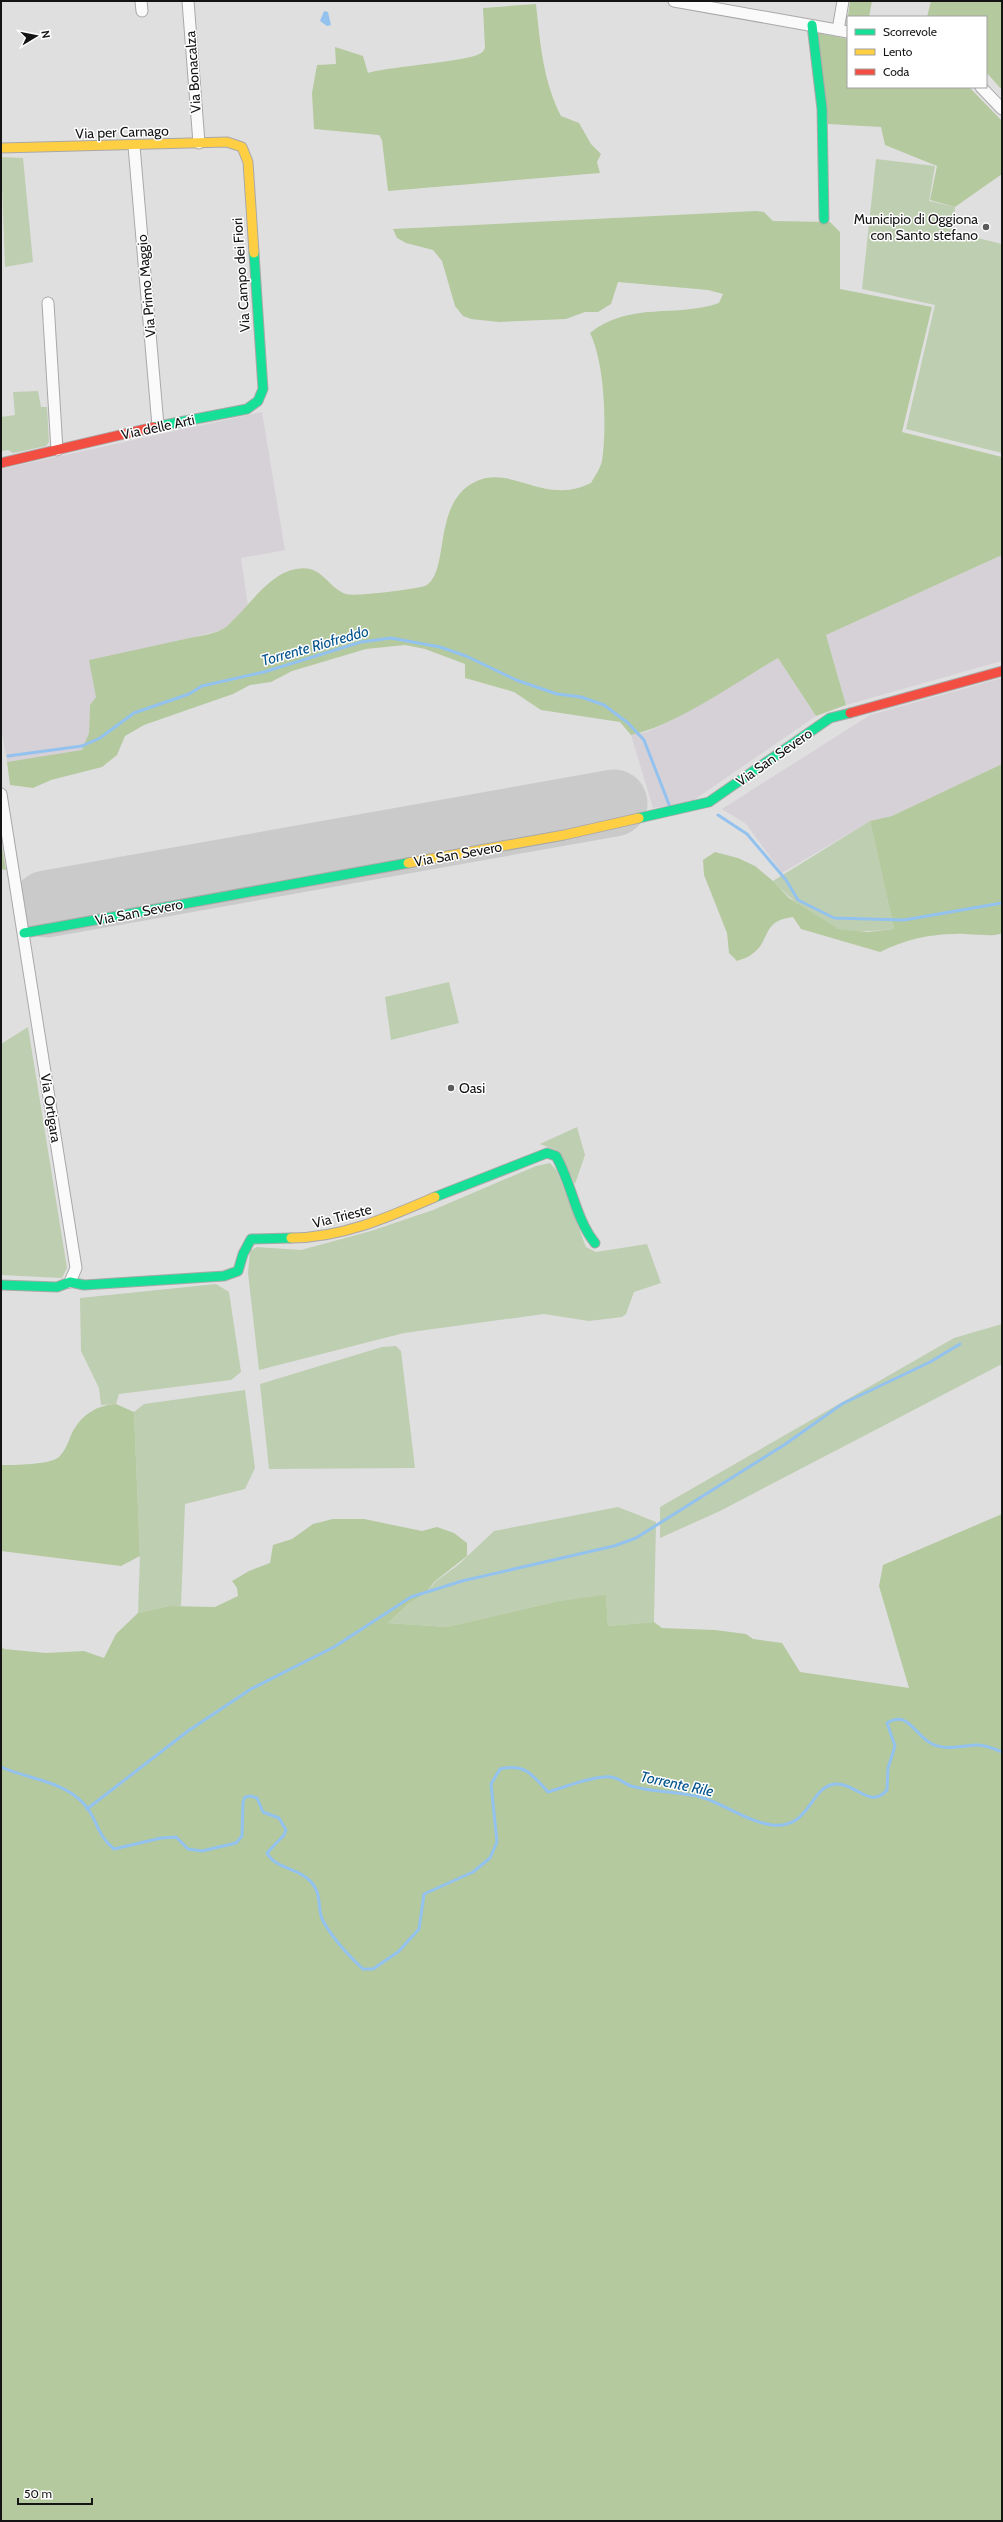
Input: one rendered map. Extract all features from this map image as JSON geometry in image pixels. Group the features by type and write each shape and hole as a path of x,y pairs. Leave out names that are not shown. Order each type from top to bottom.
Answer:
{"street":[{"name":"Via Bonacalza","path":"188,1 199,143"},
{"path":"674,1 843,31 843,1"},
{"path":"812,25 822,110 824,219"},
{"path":"982,88 1002,109"},
{"name":"Via per Carnago","path":"1,148 134,146 227,142 242,147"},
{"name":"Via Primo Maggio","path":"134,146 158,426"},
{"name":"Via Campo dei Fiori","path":"242,147 248,162 263,389 258,401"},
{"path":"48,303 57,450"},
{"name":"Via delle Arti","path":"1,463 158,426 247,409 258,401"},
{"name":"Via San Severo","path":"24,933 564,835 709,802 830,718 1002,671"},
{"path":"1,794 24,933"},
{"name":"Via Ortigara","path":"24,933 76,1268 70,1282"},
{"name":"Via Trieste","path":"1,1285 58,1287 70,1282 84,1285 224,1276 238,1271 242,1254 251,1239 317,1238 380,1221 468,1183 546,1154 556,1156 563,1166 586,1231 595,1243"}],"shaded area":[{"path":"262,412 285,550 241,558 248,606 222,630 173,642 96,697 90,705 89,733 82,751 7,762 1,727 1,469"},
{"path":"1002,555 1002,661 846,705 826,635"},
{"path":"778,658 816,716 691,802 653,808 631,735 647,732 668,722"},
{"path":"1002,678 1002,764 892,816 870,821 782,873 746,824 722,809 870,715"}],"green space":[{"path":"850,1 872,1 869,16 848,16"},
{"path":"931,1 1002,1 1002,90 987,73 987,16 927,16"},
{"path":"536,4 543,61 555,103 561,116 579,123 591,144 601,154 597,162 600,173 388,191 382,140 379,135 314,129 312,93 317,65 336,64 335,47 363,56 368,73 379,70 461,59 481,53 485,48 483,8"},
{"path":"818,33 847,39 847,88 970,88 1002,121 1002,174 955,207 930,200 937,166 885,145 881,127 828,124"},
{"path":"1,157 23,158 33,262 5,267"},
{"path":"876,159 935,166 929,201 955,207 953,232 1002,244 1002,453 906,429 935,305 862,289"},
{"path":"756,211 764,212 773,221 830,222 840,232 840,289 932,307 902,432 1002,457 1002,555 826,635 846,705 816,716 778,658 687,713 649,730 631,735 620,722 541,710 514,692 465,678 465,664 425,649 405,645 366,649 292,671 271,682 250,685 233,694 144,725 125,736 117,755 102,767 51,780 33,788 10,785 7,762 82,750 89,733 90,705 96,697 89,660 217,632 225,628 270,582 278,576 296,569 305,568 312,570 324,577 339,591 351,595 422,587 427,585 434,577 438,565 447,518 453,503 463,490 477,481 497,477 548,489 562,490 575,489 591,483 599,470 602,461 604,447 604,396 599,361 590,333 605,323 637,313 687,310 719,303 723,294 708,290 618,282 611,304 598,312 585,312 566,319 499,322 471,319 463,316 455,306 442,261 433,250 406,243 397,238 393,229"},
{"path":"38,391 41,407 47,407 49,442 46,446 13,453 8,450 2,451 1,417 15,415 13,392"},
{"path":"1002,764 1002,933 993,935 945,934 907,941 880,952 801,929 793,917 783,919 775,923 771,927 762,944 749,956 737,961 729,953 727,933 704,875 703,860 715,852 738,858 755,866 773,881 789,898 838,929 868,932 894,929 870,821 892,816"},
{"path":"870,821 894,929 860,931 839,929 831,926 813,916 786,894 773,881"},
{"path":"1,841 6,870 1,869"},
{"path":"449,982 459,1023 391,1040 385,997"},
{"path":"28,1027 67,1268 62,1278 1,1275 1,1044"},
{"path":"577,1127 585,1155 575,1184 559,1151 540,1144"},
{"path":"550,1163 557,1171 586,1247 596,1252 647,1244 661,1283 634,1292 626,1314 622,1317 589,1321 544,1314 404,1333 259,1370 248,1273 250,1251 257,1247 301,1250 371,1231 433,1210 536,1166"},
{"path":"216,1284 229,1292 241,1372 231,1380 119,1394 116,1404 101,1405 99,1388 81,1351 80,1298"},
{"path":"1002,1324 1002,1364 720,1511 660,1538 660,1507 954,1338"},
{"path":"396,1346 401,1351 415,1468 269,1469 260,1384 382,1347"},
{"path":"245,1390 255,1468 245,1489 185,1504 181,1606 169,1606 138,1613 140,1556 134,1412 144,1404"},
{"path":"116,1404 134,1412 140,1556 121,1566 1,1551 1,1465 31,1464 54,1460 63,1452 72,1433 85,1416 102,1406"},
{"path":"618,1507 656,1522 654,1622 608,1626 606,1596 558,1601 447,1627 388,1623 408,1604 425,1594 435,1582 458,1565 494,1531"},
{"path":"1002,1514 1002,2521 1,2521 1,1646 4,1649 46,1653 84,1651 104,1658 116,1634 138,1613 169,1606 215,1607 238,1596 237,1588 232,1581 249,1571 270,1563 273,1545 292,1539 313,1524 333,1519 364,1519 422,1531 437,1527 454,1533 467,1543 467,1556 434,1582 425,1594 408,1604 388,1623 447,1627 558,1601 606,1595 608,1626 654,1622 662,1628 715,1630 746,1634 753,1639 782,1643 800,1672 909,1688 879,1586 883,1565"}],"water":[{"path":"324,11 328,12 331,25 327,26 320,21"}],"waterway":[{"name":"Torrente Riofreddo","path":"8,756 82,746 100,738 134,713 189,694 202,686 264,672 361,642 391,638 440,647 466,656 516,680 557,694 581,697 604,705 628,723 644,740 670,807"},
{"name":"Torrente Riofreddo","path":"718,815 747,834 786,880 798,900 834,918 904,920 1002,903"},
{"path":"87,1809 188,1731 251,1689 334,1647 411,1597 462,1581 614,1546 636,1538 784,1445 842,1404 930,1362 960,1344"},
{"name":"Torrente Rile","path":"1,1767 56,1785 76,1796 89,1810 103,1837 114,1849 161,1838 176,1837 188,1849 202,1851 236,1843 242,1836 243,1802 245,1797 251,1796 257,1798 263,1812 279,1818 286,1830 284,1835 267,1853 275,1862 303,1875 313,1884 318,1895 321,1916 331,1934 363,1969 373,1969 398,1952 419,1929 424,1894 473,1872 490,1858 497,1842 491,1784 500,1769 522,1769 533,1776 548,1792 590,1779 613,1777 635,1787 687,1794 704,1798 755,1821 772,1825 785,1825 795,1821 802,1815 820,1792 826,1787 835,1784 842,1785 862,1794 875,1797 881,1795 887,1790 888,1768 895,1746 887,1723 895,1720 901,1720 911,1725 926,1740 938,1746 949,1747 981,1745 1002,1752"}],"runway":[{"path":"46,904 614,803"}],"traffic: fast":[{"path":"812,25 822,109 824,219"},
{"path":"154,427 247,409 258,401 263,389 254,253"},
{"path":"639,818 709,802 830,718 850,713"},
{"path":"24,933 408,863"},
{"path":"435,1197 547,1153 556,1156 566,1178 578,1212 588,1233 595,1243"},
{"path":"1,1285 57,1287 70,1282 84,1285 224,1276 238,1271 243,1254 251,1239 291,1238"}],"traffic: slow":[{"path":"1,148 227,142 242,147 248,162 254,253"},
{"path":"408,863 564,835 639,818"},
{"path":"291,1238 329,1234 365,1225 435,1197"}],"traffic: jam":[{"path":"1,463 154,427"},
{"path":"850,713 1002,671"}],"place":[{"name":"Municipio di Oggiona con Santo stefano","path":"986,227"},
{"name":"Oasi","path":"451,1088"}]}
